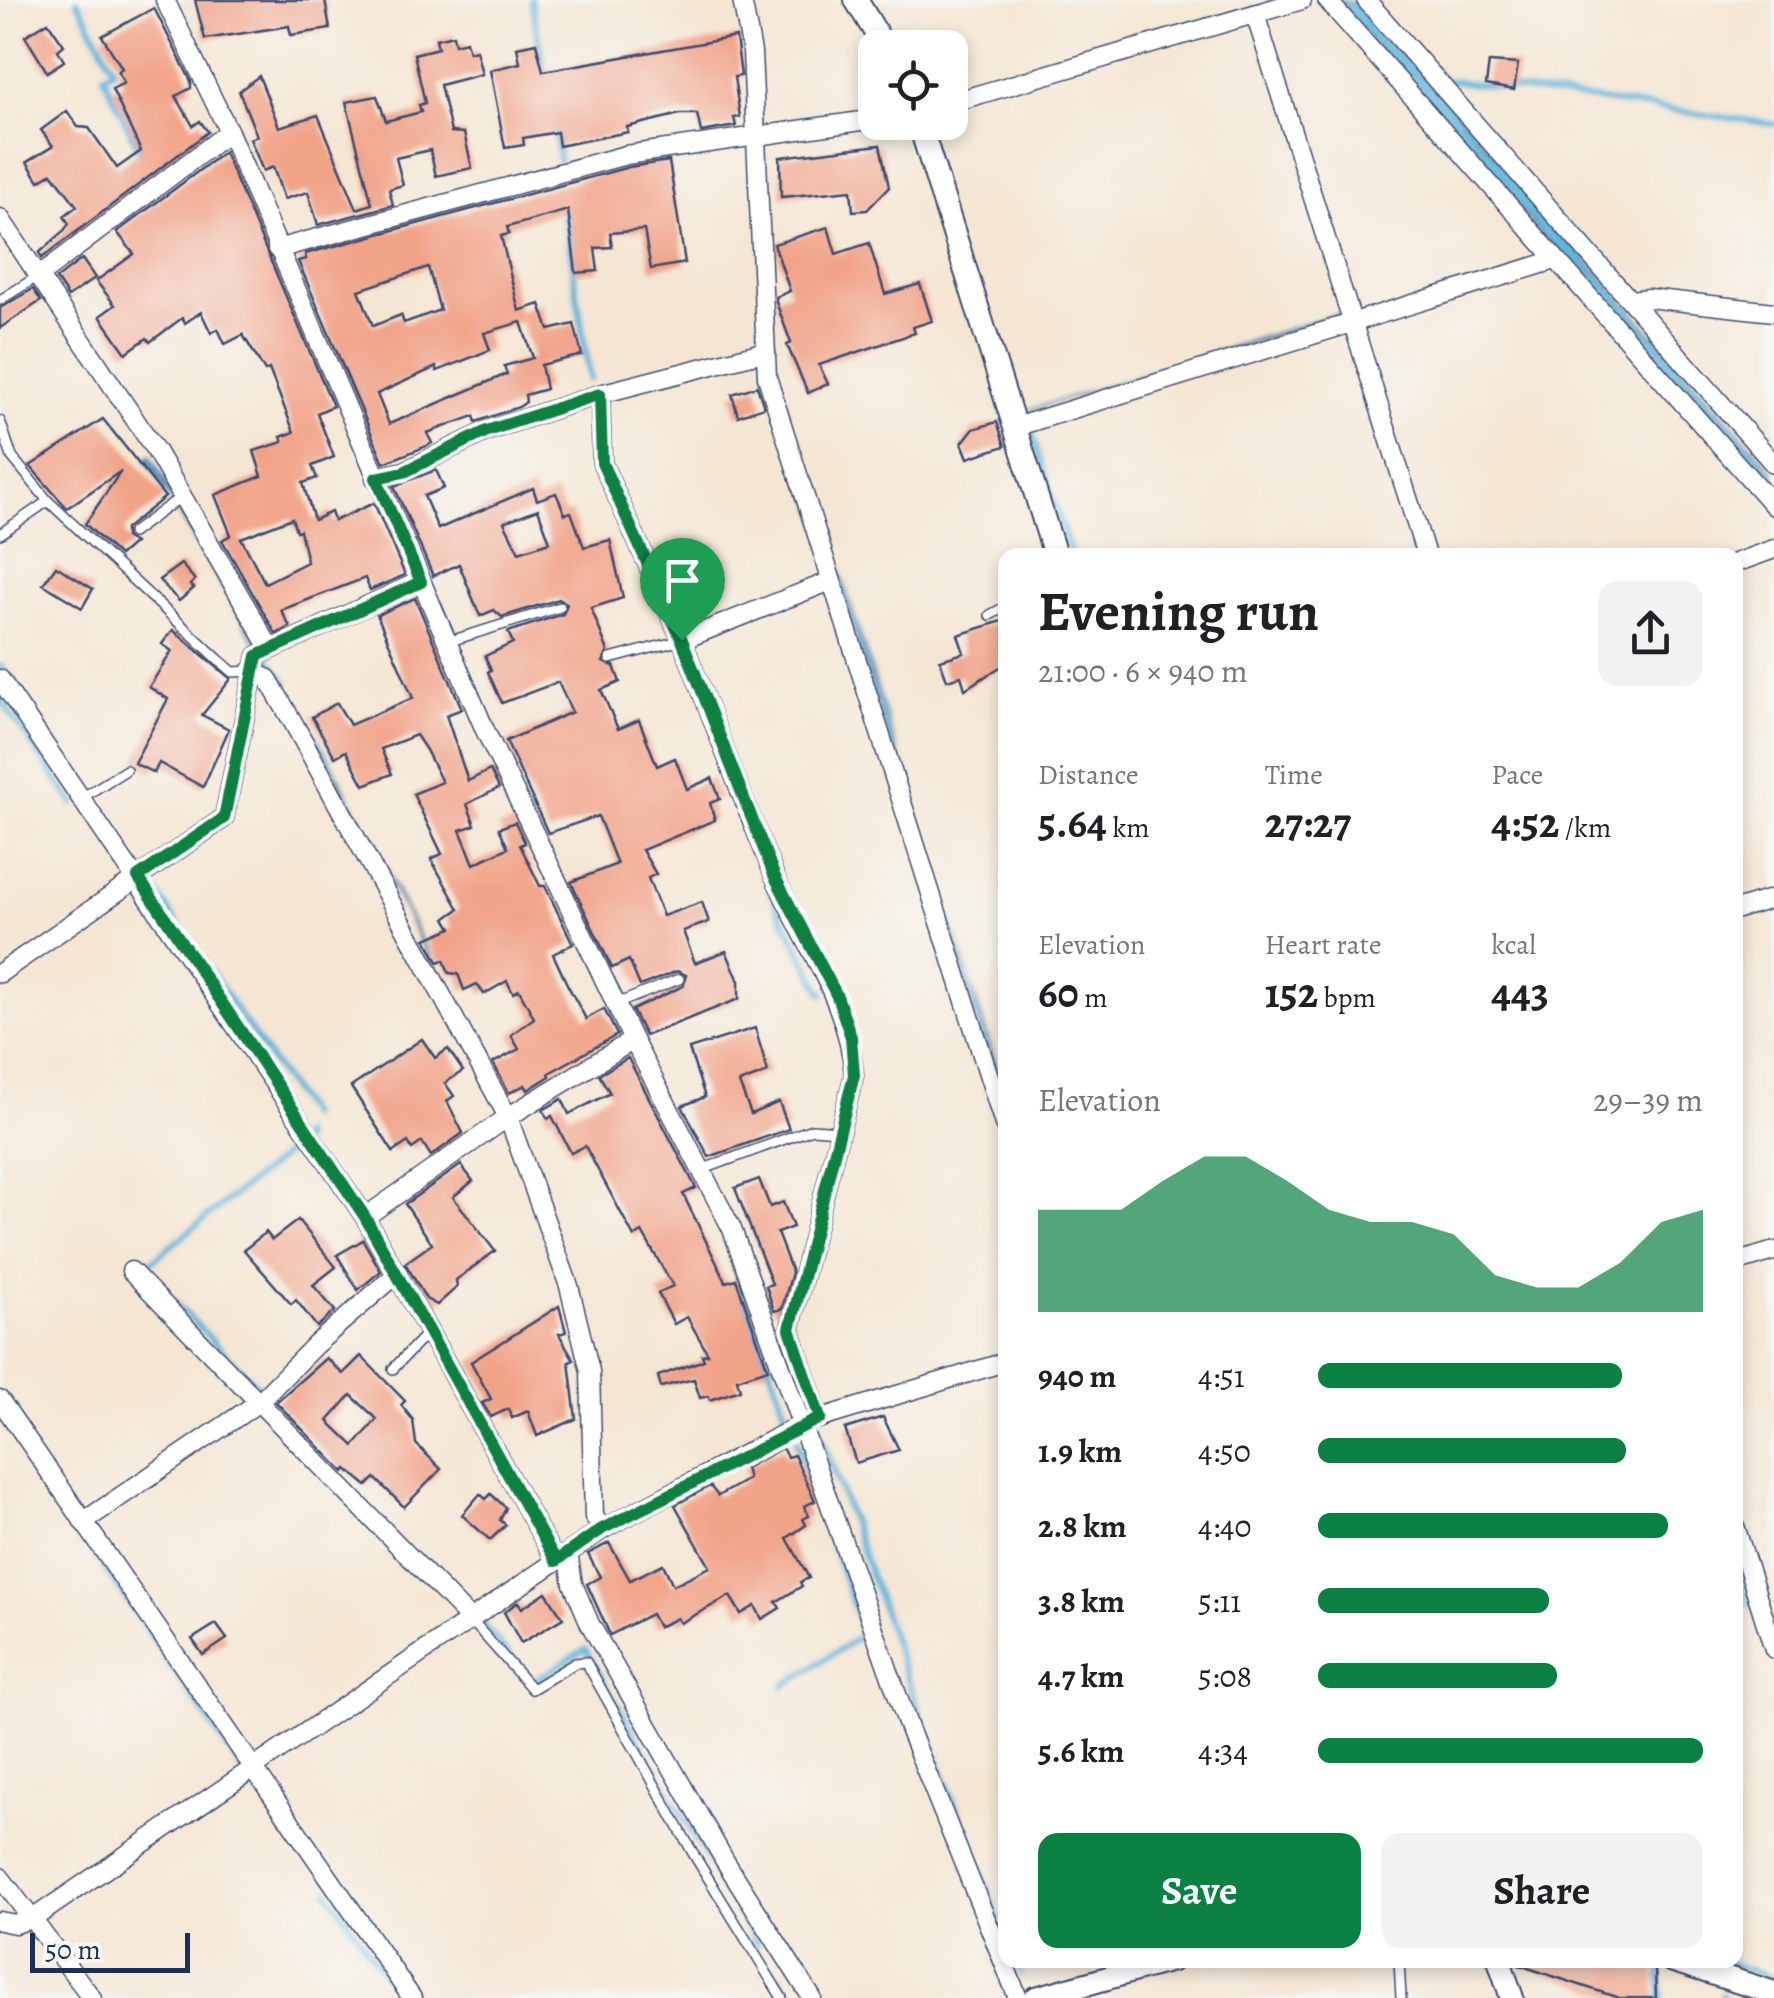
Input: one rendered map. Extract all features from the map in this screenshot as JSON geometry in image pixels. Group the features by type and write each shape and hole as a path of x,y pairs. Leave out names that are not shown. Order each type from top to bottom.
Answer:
{"street":[{"path":"164,0 229,132 447,642 633,1040 732,1229 811,1421 910,1731 998,1949"},
{"path":"742,0 752,52 763,352 831,582 998,1105"},
{"path":"856,0 874,30"},
{"path":"968,98 1302,0"},
{"path":"1327,0 1774,506"},
{"path":"1366,0 1774,464"},
{"path":"1254,14 1424,548"},
{"path":"277,250 626,154 858,121"},
{"path":"34,279 229,132"},
{"path":"925,140 1053,548"},
{"path":"0,218 34,279 176,500 268,679 508,1118 569,1286 590,1370 594,1517 602,1529"},
{"path":"1015,427 1556,260"},
{"path":"1632,300 1648,298 1774,312"},
{"path":"376,478 404,472 487,431 600,394 763,352"},
{"path":"600,394 602,463 682,640 774,875 837,996 851,1037 854,1075 790,1329 811,1421"},
{"path":"1743,559 1774,549"},
{"path":"259,659 421,582"},
{"path":"682,640 831,582"},
{"path":"0,973 224,818 259,659"},
{"path":"0,679 138,877 365,1217 562,1557 590,1624 725,1861 812,1998"},
{"path":"1743,908 1774,898"},
{"path":"365,1217 508,1118 633,1040"},
{"path":"1743,1261 1774,1251"},
{"path":"131,1271 470,1619"},
{"path":"83,1522 259,1402 314,1345 398,1272"},
{"path":"0,1921 15,1924 34,1918 602,1529 811,1421 998,1364"},
{"path":"0,1400 412,1998"},
{"path":"1743,1546 1768,1608 1774,1649"},
{"path":"0,1877 92,1998"},
{"path":"1006,1968 1018,1998"},
{"path":"1036,1998 1143,1968"},
{"path":"1503,1968 1512,1998"},
{"path":"1696,1968 1774,1993"}],"lane":[{"path":"0,300 34,279"},
{"path":"0,421 12,457 48,501 232,672 259,659"},
{"path":"132,533 176,500"},
{"path":"0,534 48,501"},
{"path":"447,642 560,608"},
{"path":"990,615 998,611"},
{"path":"610,659 682,640"},
{"path":"82,798 126,770"},
{"path":"616,1004 679,979"},
{"path":"701,1170 812,1129 840,1131"},
{"path":"393,1369 430,1331"},
{"path":"470,1619 532,1689 574,1664 586,1662 694,1855 782,1998"},
{"path":"1400,1968 1402,1998"}],"water":[{"path":"1335,0 1362,4 1774,472 1774,500"},
{"path":"1342,312 1343,316 1023,412"},
{"path":"150,455 258,642 289,684 286,687 329,758 475,1046 337,780 146,458"},
{"path":"816,495 998,1069 998,1086 811,497"}],"building":[{"path":"195,0 325,0 330,29 291,35 289,26 205,39"},
{"path":"154,8 191,81 191,88 176,96 193,126 200,121 208,132 42,258 39,253 62,233 69,224 64,216 77,206 52,173 39,181 27,162 53,146 41,130 67,111 78,127 89,128 117,168 141,151 112,89 124,83 118,72 122,68 102,36"},
{"path":"48,22 64,45 58,50 64,61 47,72 25,36"},
{"path":"453,35 455,44 466,41 469,52 476,50 482,74 440,85 451,132 464,133 472,168 436,176 430,150 396,158 403,185 389,189 393,205 318,225 308,192 284,199 273,167 263,171 250,139 257,136 239,91 259,76 279,127 318,115 357,209 372,204 346,102 377,96 386,121 421,112 419,105 425,103 414,54 438,48 436,39"},
{"path":"736,37 741,76 734,77 740,117 734,118 736,126 701,132 697,114 680,114 627,127 628,132 559,146 557,132 523,138 524,145 505,148 490,70 520,63 517,47 536,43 543,71"},
{"path":"1489,62 1518,64 1514,90 1486,85"},
{"path":"880,145 889,187 867,210 853,211 851,190 781,197 780,157"},
{"path":"224,152 333,406 317,413 334,457 312,466 317,478 303,483 314,520 331,512 334,521 374,503 405,575 370,590 365,578 281,610 290,627 276,634 222,540 231,535 215,495 262,476 254,451 283,442 281,437 294,432 269,369 265,371 243,335 225,344 218,329 211,333 201,312 185,323 182,318 150,342 147,338 126,353 100,316 115,305 96,281 134,254 117,232","holes":["292,518 296,531 300,530 307,562 265,583 241,538"]},
{"path":"669,161 685,263 651,269 644,230 610,233 612,247 595,248 598,271 576,273 568,210 507,227 509,234 501,236 519,311 540,304 549,330 574,324 582,355 541,365 546,389 525,395 526,402 519,407 476,422 474,416 427,433 432,443 384,463 298,261 306,259 305,254 629,167","holes":["428,267 440,310 404,323 401,315 373,326 359,290","521,322 533,358 504,366 507,374 389,424 377,394 436,367 437,371 490,350 484,333"]},
{"path":"828,227 836,254 869,243 885,294 920,284 932,321 913,327 915,333 819,365 828,384 808,393 787,345 791,343 776,302 776,297 790,291 774,244"},
{"path":"82,259 95,278 68,297 56,279"},
{"path":"33,289 41,301 0,328 0,308"},
{"path":"757,386 764,407 738,416 732,394"},
{"path":"103,419 165,497 125,529 125,537 134,543 119,556 85,524 121,471 67,508 30,466"},
{"path":"997,422 1005,446 968,458 962,443 973,429"},
{"path":"436,470 444,488 424,496 438,529 533,488 537,500 556,493 565,514 571,512 584,547 610,540 623,598 591,608 608,651 603,662 614,666 620,682 601,690 618,729 639,720 657,766 675,758 687,789 712,778 720,799 710,803 715,820 642,850 656,874 648,878 663,916 702,902 709,922 683,931 695,963 726,951 739,981 739,999 645,1036 632,1010 683,986 686,975 677,971 640,986 629,960 612,968 571,882 617,864 598,816 548,833 506,741 572,712 558,682 502,703 485,656 513,643 508,632 563,614 567,604 559,599 502,617 494,610 480,616 459,564 433,576 394,486","holes":["538,509 550,542 519,552 504,522"]},
{"path":"181,564 195,580 190,585 194,588 179,601 159,580"},
{"path":"56,566 93,589 82,608 43,584"},
{"path":"415,598 462,709 446,715 468,781 490,770 499,788 467,804 475,825 460,830 474,864 508,848 499,828 515,822 525,843 520,845 573,944 553,954 567,984 586,1019 604,1009 617,1035 549,1073 528,1090 525,1085 509,1093 493,1063 519,1049 511,1035 534,1018 519,990 513,993 507,981 484,994 477,984 464,990 458,974 449,973 444,960 438,962 426,939 452,928 446,918 459,909 431,859 442,854 413,794 442,782 426,750 416,735 381,749 392,774 364,785 346,751 335,757 312,717 337,703 350,725 413,698 377,615"},
{"path":"998,622 998,668 965,689 961,676 947,680 940,660 964,653 958,635"},
{"path":"173,630 231,679 202,715 229,729 203,787 159,763 154,773 134,763 168,699 149,687 172,651 162,644"},
{"path":"755,1028 768,1072 739,1083 751,1114 779,1102 789,1129 709,1157 682,1106 705,1097 689,1049"},
{"path":"422,1039 435,1058 448,1049 463,1071 445,1083 454,1096 447,1101 463,1133 431,1156 422,1142 412,1149 408,1142 393,1152 351,1087"},
{"path":"628,1058 696,1188 683,1194 726,1282 736,1279 768,1369 737,1379 740,1390 710,1400 708,1396 700,1398 694,1379 661,1387 658,1376 704,1360 702,1355 708,1354 687,1317 674,1324 658,1293 673,1286 642,1232 634,1237 585,1146 571,1153 552,1116 548,1119 543,1110 562,1099 569,1114 610,1093 599,1075"},
{"path":"461,1165 473,1181 453,1197 495,1251 456,1280 457,1287 437,1305 426,1299 405,1263 432,1244 405,1204"},
{"path":"759,1179 770,1207 783,1202 793,1227 777,1233 792,1272 782,1309 774,1311 766,1286 772,1284 735,1188"},
{"path":"298,1220 336,1267 313,1285 335,1311 317,1327 296,1300 291,1304 244,1250 266,1232 272,1240"},
{"path":"363,1240 381,1271 358,1290 337,1255"},
{"path":"559,1306 566,1332 559,1334 574,1360 569,1362 576,1419 537,1436 528,1411 512,1418 508,1409 491,1417 482,1403 491,1399 471,1362"},
{"path":"361,1356 405,1401 401,1405 413,1420 416,1444 441,1469 404,1507 375,1478 367,1486 347,1469 344,1472 276,1402 326,1358 343,1374","holes":["351,1395 377,1419 354,1446 328,1421"]},
{"path":"883,1417 899,1450 856,1463 845,1429"},
{"path":"782,1448 787,1457 794,1455 815,1501 804,1506 809,1516 803,1519 806,1525 787,1538 809,1578 800,1582 802,1586 776,1602 780,1608 762,1619 755,1606 741,1614 730,1596 680,1623 677,1618 658,1627 651,1614 610,1635 587,1584 600,1577 588,1554 609,1543 630,1580 663,1564 673,1585 710,1567 675,1505 710,1486 718,1496 748,1479 745,1468"},
{"path":"480,1494 486,1499 491,1494 506,1508 500,1520 506,1525 490,1540 462,1515"},
{"path":"546,1592 563,1618 521,1643 504,1612 518,1602 522,1608"},
{"path":"216,1624 227,1639 203,1655 192,1639"},
{"path":"1528,1968 1655,1968 1656,1998 1619,1998"}],"waterway":[{"path":"77,0 114,69 103,75 143,158"},
{"path":"531,0 545,75"},
{"path":"1444,80 1774,124"},
{"path":"554,127 559,160"},
{"path":"563,203 590,380"},
{"path":"1345,330 1415,548"},
{"path":"1030,427 1069,548"},
{"path":"594,465 611,504"},
{"path":"0,666 8,678"},
{"path":"0,699 74,804"},
{"path":"761,866 778,909 823,994"},
{"path":"149,882 308,1115"},
{"path":"262,1391 142,1269 304,1139 301,1135"},
{"path":"731,1255 786,1413"},
{"path":"0,1417 19,1440"},
{"path":"820,1431 903,1668 998,1917"},
{"path":"784,1686 863,1634 797,1441"},
{"path":"42,1476 241,1768"},
{"path":"1743,1586 1749,1605"},
{"path":"483,1625 533,1682 585,1649 757,1944"},
{"path":"328,1892 401,1998"},
{"path":"1018,1968 1021,1975"},
{"path":"1660,1968 1662,1998"},
{"path":"1743,1968 1774,1979"},
{"path":"779,1977 792,1998"}],"route":[{"path":"600,394 602,463 682,640 774,875 837,996 851,1037 854,1075 790,1329 820,1418 602,1529 556,1561 365,1217 138,877 208,831 228,811 251,671 257,656 421,582 376,478 396,470 404,472 468,444 487,431 600,394"}]}
